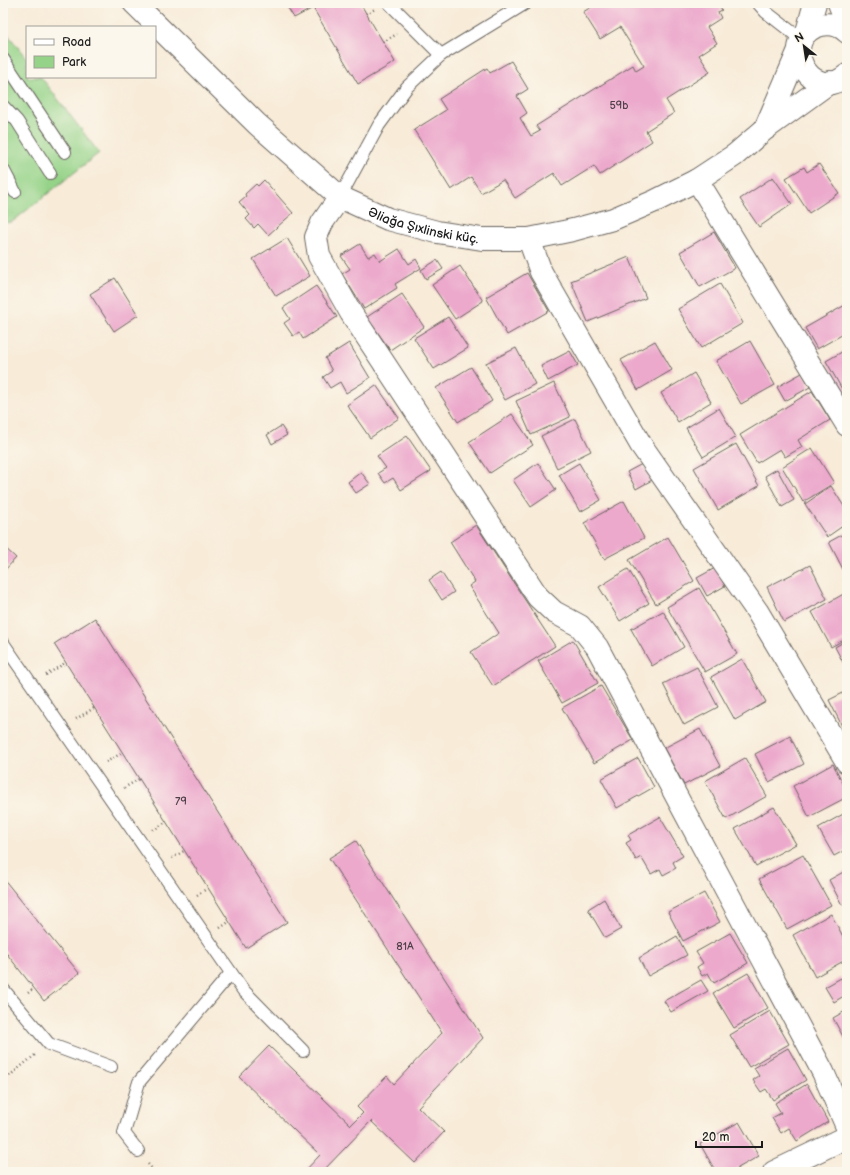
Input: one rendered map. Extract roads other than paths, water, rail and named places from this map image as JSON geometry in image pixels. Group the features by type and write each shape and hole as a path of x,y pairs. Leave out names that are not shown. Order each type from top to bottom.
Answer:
{"street":[{"name":"Əliağa Şıxlinski küç.","path":"134,3 257,124 340,197 388,219 437,232 482,238 529,239 573,230 613,219 698,180 735,155 765,129 840,82"},
{"path":"765,129 803,41 816,3"},
{"path":"839,3 847,24"},
{"path":"840,82 820,82 807,74 799,60 803,41 816,26 826,24 836,25 847,32"},
{"path":"698,180 847,425"},
{"path":"340,197 322,223 316,237 319,256 351,313 538,597 554,612 580,626 597,647 823,1072 847,1127"},
{"path":"529,239 541,272 641,445 757,611 847,762"},
{"path":"774,1172 847,1137"}],"lane":[{"path":"388,3 441,55"},
{"path":"340,197 378,125 407,87 441,55 526,3"},
{"path":"758,3 766,12 803,41"},
{"path":"3,60 65,152"},
{"path":"3,106 17,121 50,174"},
{"path":"3,169 15,192"},
{"path":"3,643 243,990 303,1051"},
{"path":"138,1151 124,1133 139,1082 232,973"},
{"path":"3,989 49,1044 112,1067"}]}
